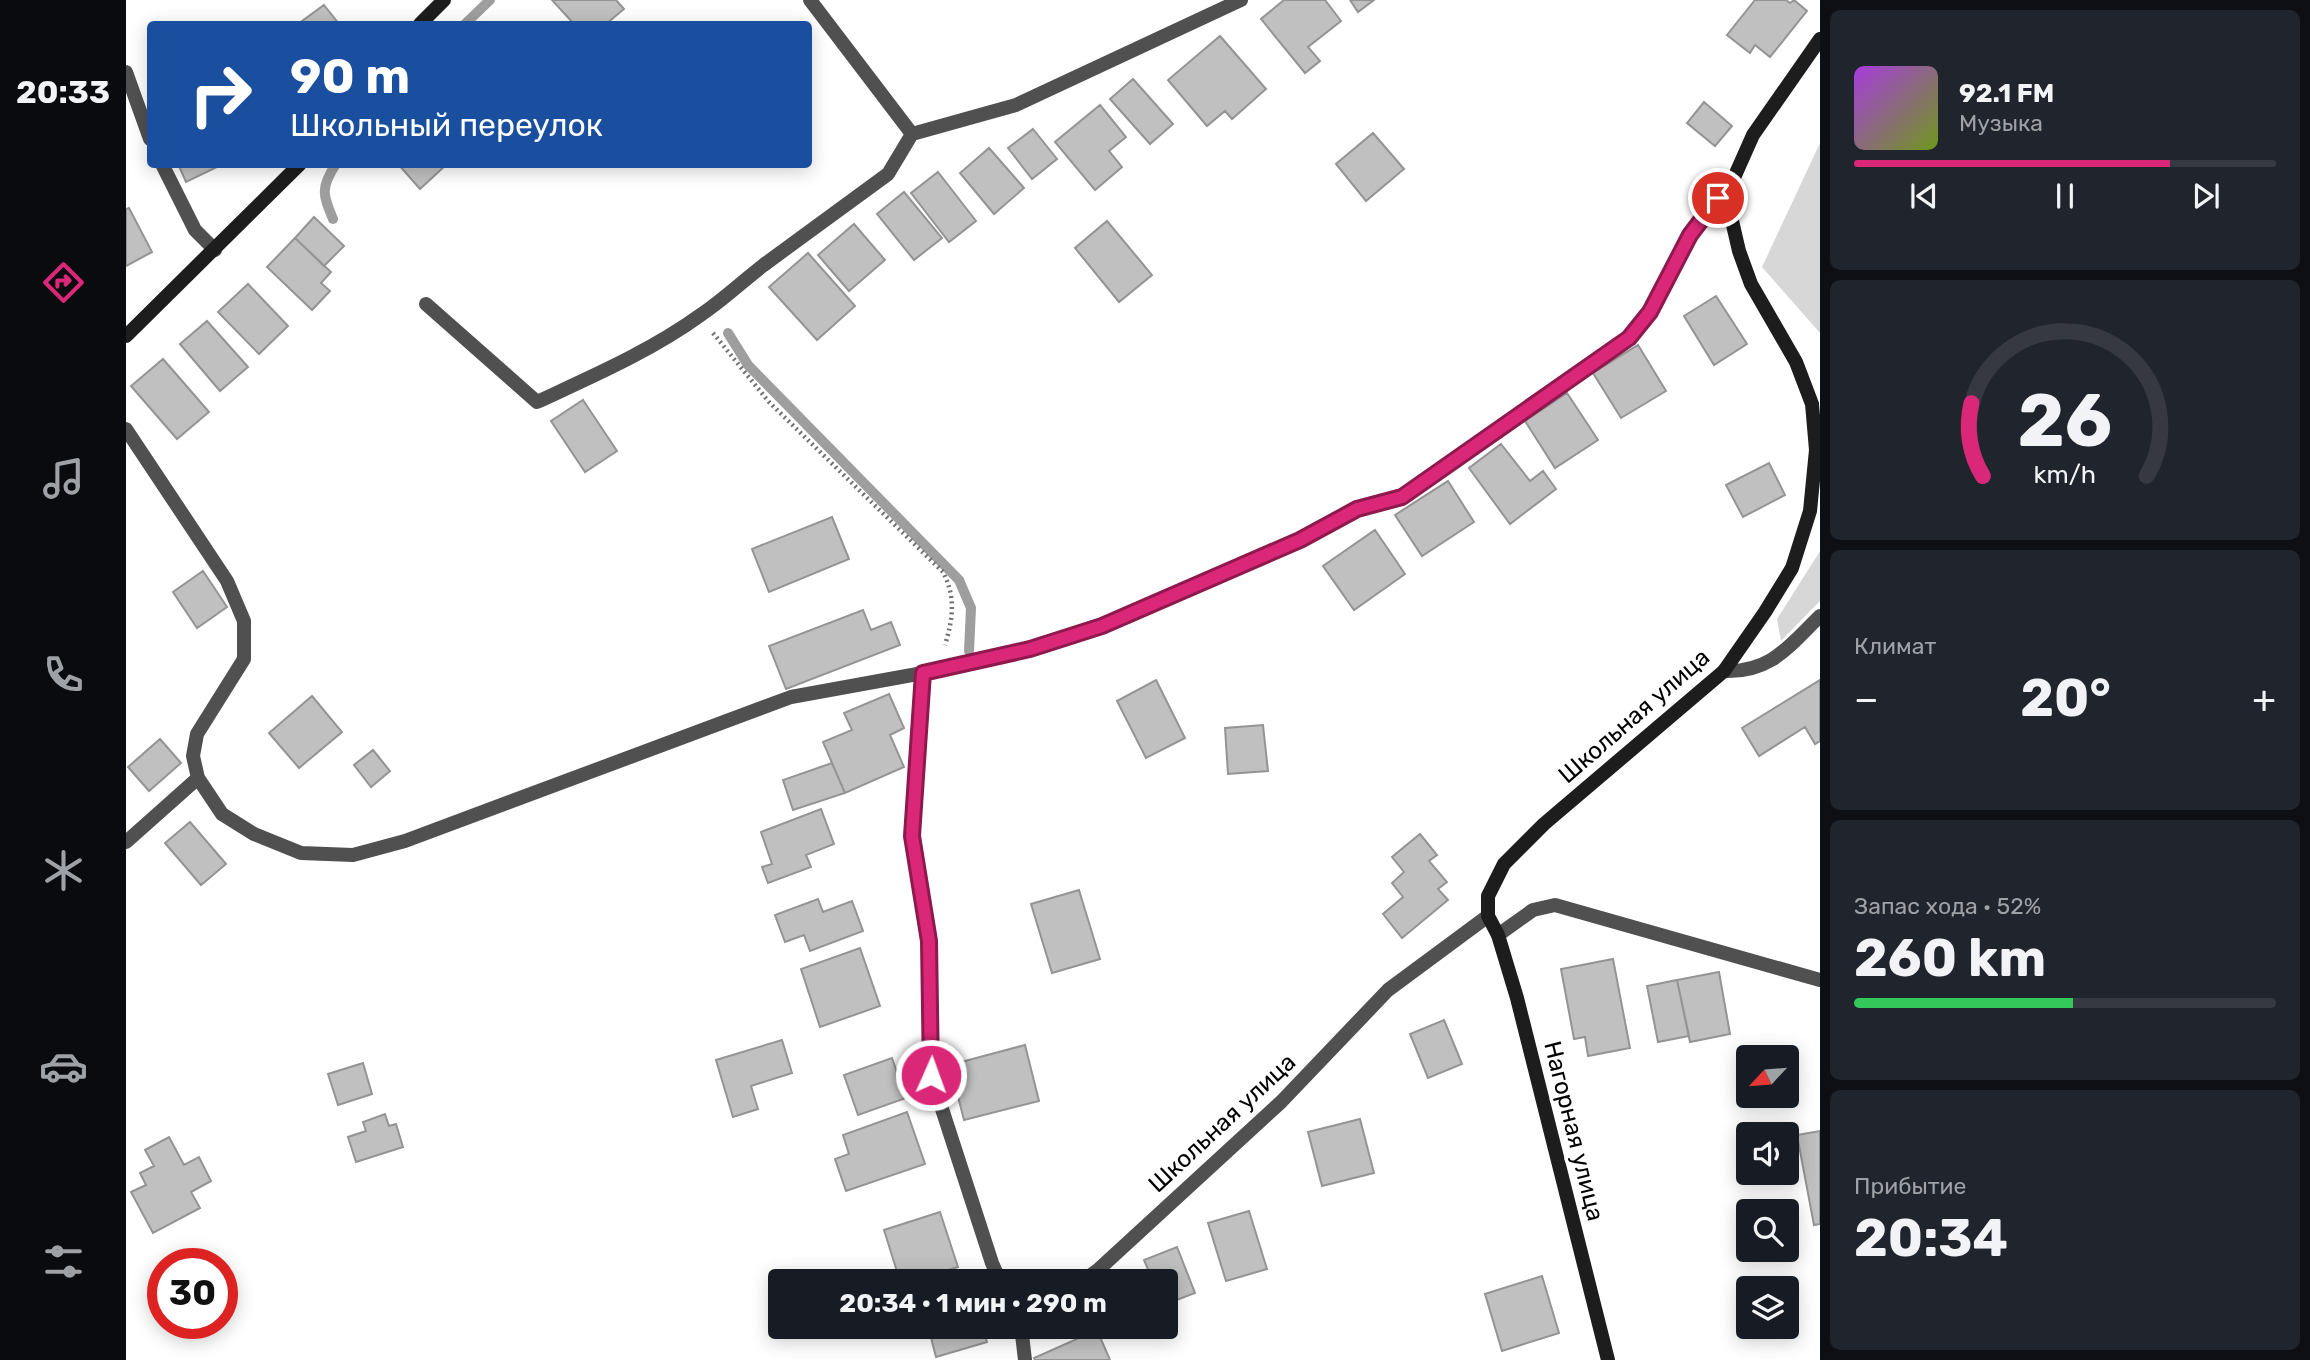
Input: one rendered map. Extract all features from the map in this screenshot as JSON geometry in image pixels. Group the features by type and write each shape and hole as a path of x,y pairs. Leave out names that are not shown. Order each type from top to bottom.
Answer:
{"street":[{"path":"423,21 444,0"},
{"path":"810,0 912,134"},
{"path":"426,304 537,402 616,365 702,314 888,174 912,134 1016,105 1241,0"},
{"name":"Школьная улица","path":"1099,1269 1281,1102 1388,990 1488,916 1488,896 1504,864 1544,824 1724,671 1792,568 1816,492 1812,404 1796,362 1751,284 1739,251 1730,212 1733,180 1753,135 1820,39"},
{"path":"126,72 147,131"},
{"path":"164,168 195,230 215,250"},
{"path":"126,336 296,168"},
{"path":"126,429 228,581 243,621 244,659 197,734 194,756 198,778 222,814 254,834 301,853 353,855 405,841 791,697 923,673 1030,649 1102,626 1300,540 1357,509 1402,497 1629,338 1650,312 1690,235 1733,180"},
{"path":"1724,671 1744,672 1777,658 1820,616"},
{"path":"923,673 912,836 929,941 931,1075 994,1269"},
{"path":"126,842 198,778"},
{"path":"1497,935 1533,910 1555,905 1726,955 1820,979"},
{"name":"Нагорная улица","path":"1488,916 1497,935 1520,1011 1608,1360"},
{"path":"1022,1339 1025,1360"}],"path":[{"path":"702,314 719,342 769,402 943,572 950,587 953,618 943,650 923,673"}],"shaded area":[{"path":"1820,143 1820,333 1762,267"},
{"path":"1820,551 1820,601 1781,641 1777,619"}],"building":[{"path":"552,0 616,0 624,9 610,21 571,21"},
{"path":"1284,0 1325,0 1341,21 1308,47 1320,61 1305,73 1261,19"},
{"path":"1350,0 1374,0 1358,12"},
{"path":"1755,0 1786,0 1790,3 1794,0 1807,11 1770,57 1755,45 1750,53 1727,35"},
{"path":"324,5 337,21 302,21"},
{"path":"1220,36 1266,89 1232,119 1225,111 1207,126 1168,80"},
{"path":"1133,79 1173,124 1150,144 1110,99"},
{"path":"1704,102 1732,126 1715,146 1687,123"},
{"path":"1100,105 1126,137 1109,151 1122,167 1095,190 1055,142"},
{"path":"1033,129 1057,159 1032,179 1008,148"},
{"path":"1373,133 1404,169 1366,201 1336,164"},
{"path":"989,148 1024,188 994,214 960,173"},
{"path":"180,168 215,168 186,182"},
{"path":"402,168 443,168 420,189"},
{"path":"938,172 976,221 949,242 911,193"},
{"path":"904,192 942,238 914,260 877,214"},
{"path":"129,208 152,252 126,266 126,209"},
{"path":"314,217 344,246 324,266 295,238"},
{"path":"1107,221 1152,275 1119,302 1075,248"},
{"path":"854,224 885,260 849,291 818,255"},
{"path":"295,238 331,272 321,283 330,291 312,310 267,267"},
{"path":"808,253 855,306 817,340 769,287"},
{"path":"248,284 288,326 259,354 218,312"},
{"path":"1716,296 1747,344 1714,365 1684,316"},
{"path":"207,321 248,367 220,391 180,344"},
{"path":"1638,345 1666,391 1621,418 1593,373"},
{"path":"163,359 209,412 177,439 131,386"},
{"path":"1567,393 1598,440 1555,468 1525,421"},
{"path":"583,400 617,451 585,472 551,421"},
{"path":"1501,444 1530,481 1543,471 1556,489 1510,524 1469,468"},
{"path":"1769,463 1785,495 1743,517 1726,485"},
{"path":"1448,481 1474,522 1422,556 1395,515"},
{"path":"832,517 849,559 769,592 752,549"},
{"path":"1375,530 1405,574 1354,610 1323,566"},
{"path":"203,571 227,607 197,628 173,592"},
{"path":"863,610 871,630 891,622 900,645 786,689 769,646"},
{"path":"1156,680 1185,738 1146,758 1117,701"},
{"path":"1820,680 1820,741 1815,744 1805,727 1759,756 1742,728"},
{"path":"889,694 904,728 890,735 904,767 845,793 823,742 852,730 844,713"},
{"path":"312,696 342,732 299,768 269,733"},
{"path":"1263,725 1268,771 1228,774 1225,728"},
{"path":"160,739 181,763 149,791 128,767"},
{"path":"373,750 390,771 371,787 354,765"},
{"path":"832,763 845,793 793,810 783,780"},
{"path":"821,809 834,844 806,855 811,867 768,883 762,867 772,864 761,832"},
{"path":"190,822 226,864 201,885 165,843"},
{"path":"1420,834 1437,855 1429,861 1447,882 1438,889 1448,900 1402,938 1383,914 1403,897 1392,883 1404,872 1392,857"},
{"path":"1079,890 1100,959 1052,973 1031,904"},
{"path":"818,899 823,912 852,901 863,931 810,951 804,935 785,942 775,915"},
{"path":"860,948 880,1006 820,1027 801,969"},
{"path":"1613,959 1630,1048 1588,1056 1585,1037 1574,1039 1561,969"},
{"path":"1719,972 1730,1034 1690,1042 1677,980"},
{"path":"1677,980 1689,1036 1658,1042 1647,986"},
{"path":"1444,1020 1462,1064 1428,1078 1410,1034"},
{"path":"782,1040 792,1073 751,1086 758,1109 733,1117 716,1060"},
{"path":"1025,1045 1039,1101 964,1120 950,1065"},
{"path":"892,1058 906,1098 858,1115 844,1075"},
{"path":"363,1063 372,1094 338,1105 328,1074"},
{"path":"907,1112 925,1164 846,1191 835,1159 849,1154 843,1135"},
{"path":"385,1114 389,1126 396,1124 403,1147 356,1162 348,1137 366,1131 363,1122"},
{"path":"1360,1119 1374,1173 1322,1186 1308,1132"},
{"path":"1820,1131 1820,1224 1814,1225 1799,1135"},
{"path":"169,1137 184,1165 199,1157 211,1181 191,1192 200,1208 153,1233 131,1192 146,1185 140,1173 154,1166 145,1150"},
{"path":"1249,1211 1267,1269 1226,1281 1208,1223"},
{"path":"940,1212 958,1267 896,1269 884,1230"},
{"path":"1177,1247 1195,1293 1178,1299 1178,1269 1148,1269 1144,1260"},
{"path":"1542,1276 1559,1333 1502,1351 1485,1294"},
{"path":"931,1339 986,1339 987,1342 936,1357"},
{"path":"1077,1339 1101,1339 1110,1360 1035,1360 1034,1358"}],"waterway":[{"path":"468,21 490,0"},
{"path":"333,219 327,204 325,186 334,168"},
{"path":"728,333 748,365 959,580 971,608 969,651"}],"route":[{"path":"931,1075 929,941 912,836 923,673 1030,649 1102,626 1300,540 1357,509 1402,497 1629,338 1650,312 1690,235 1718,198"}]}
